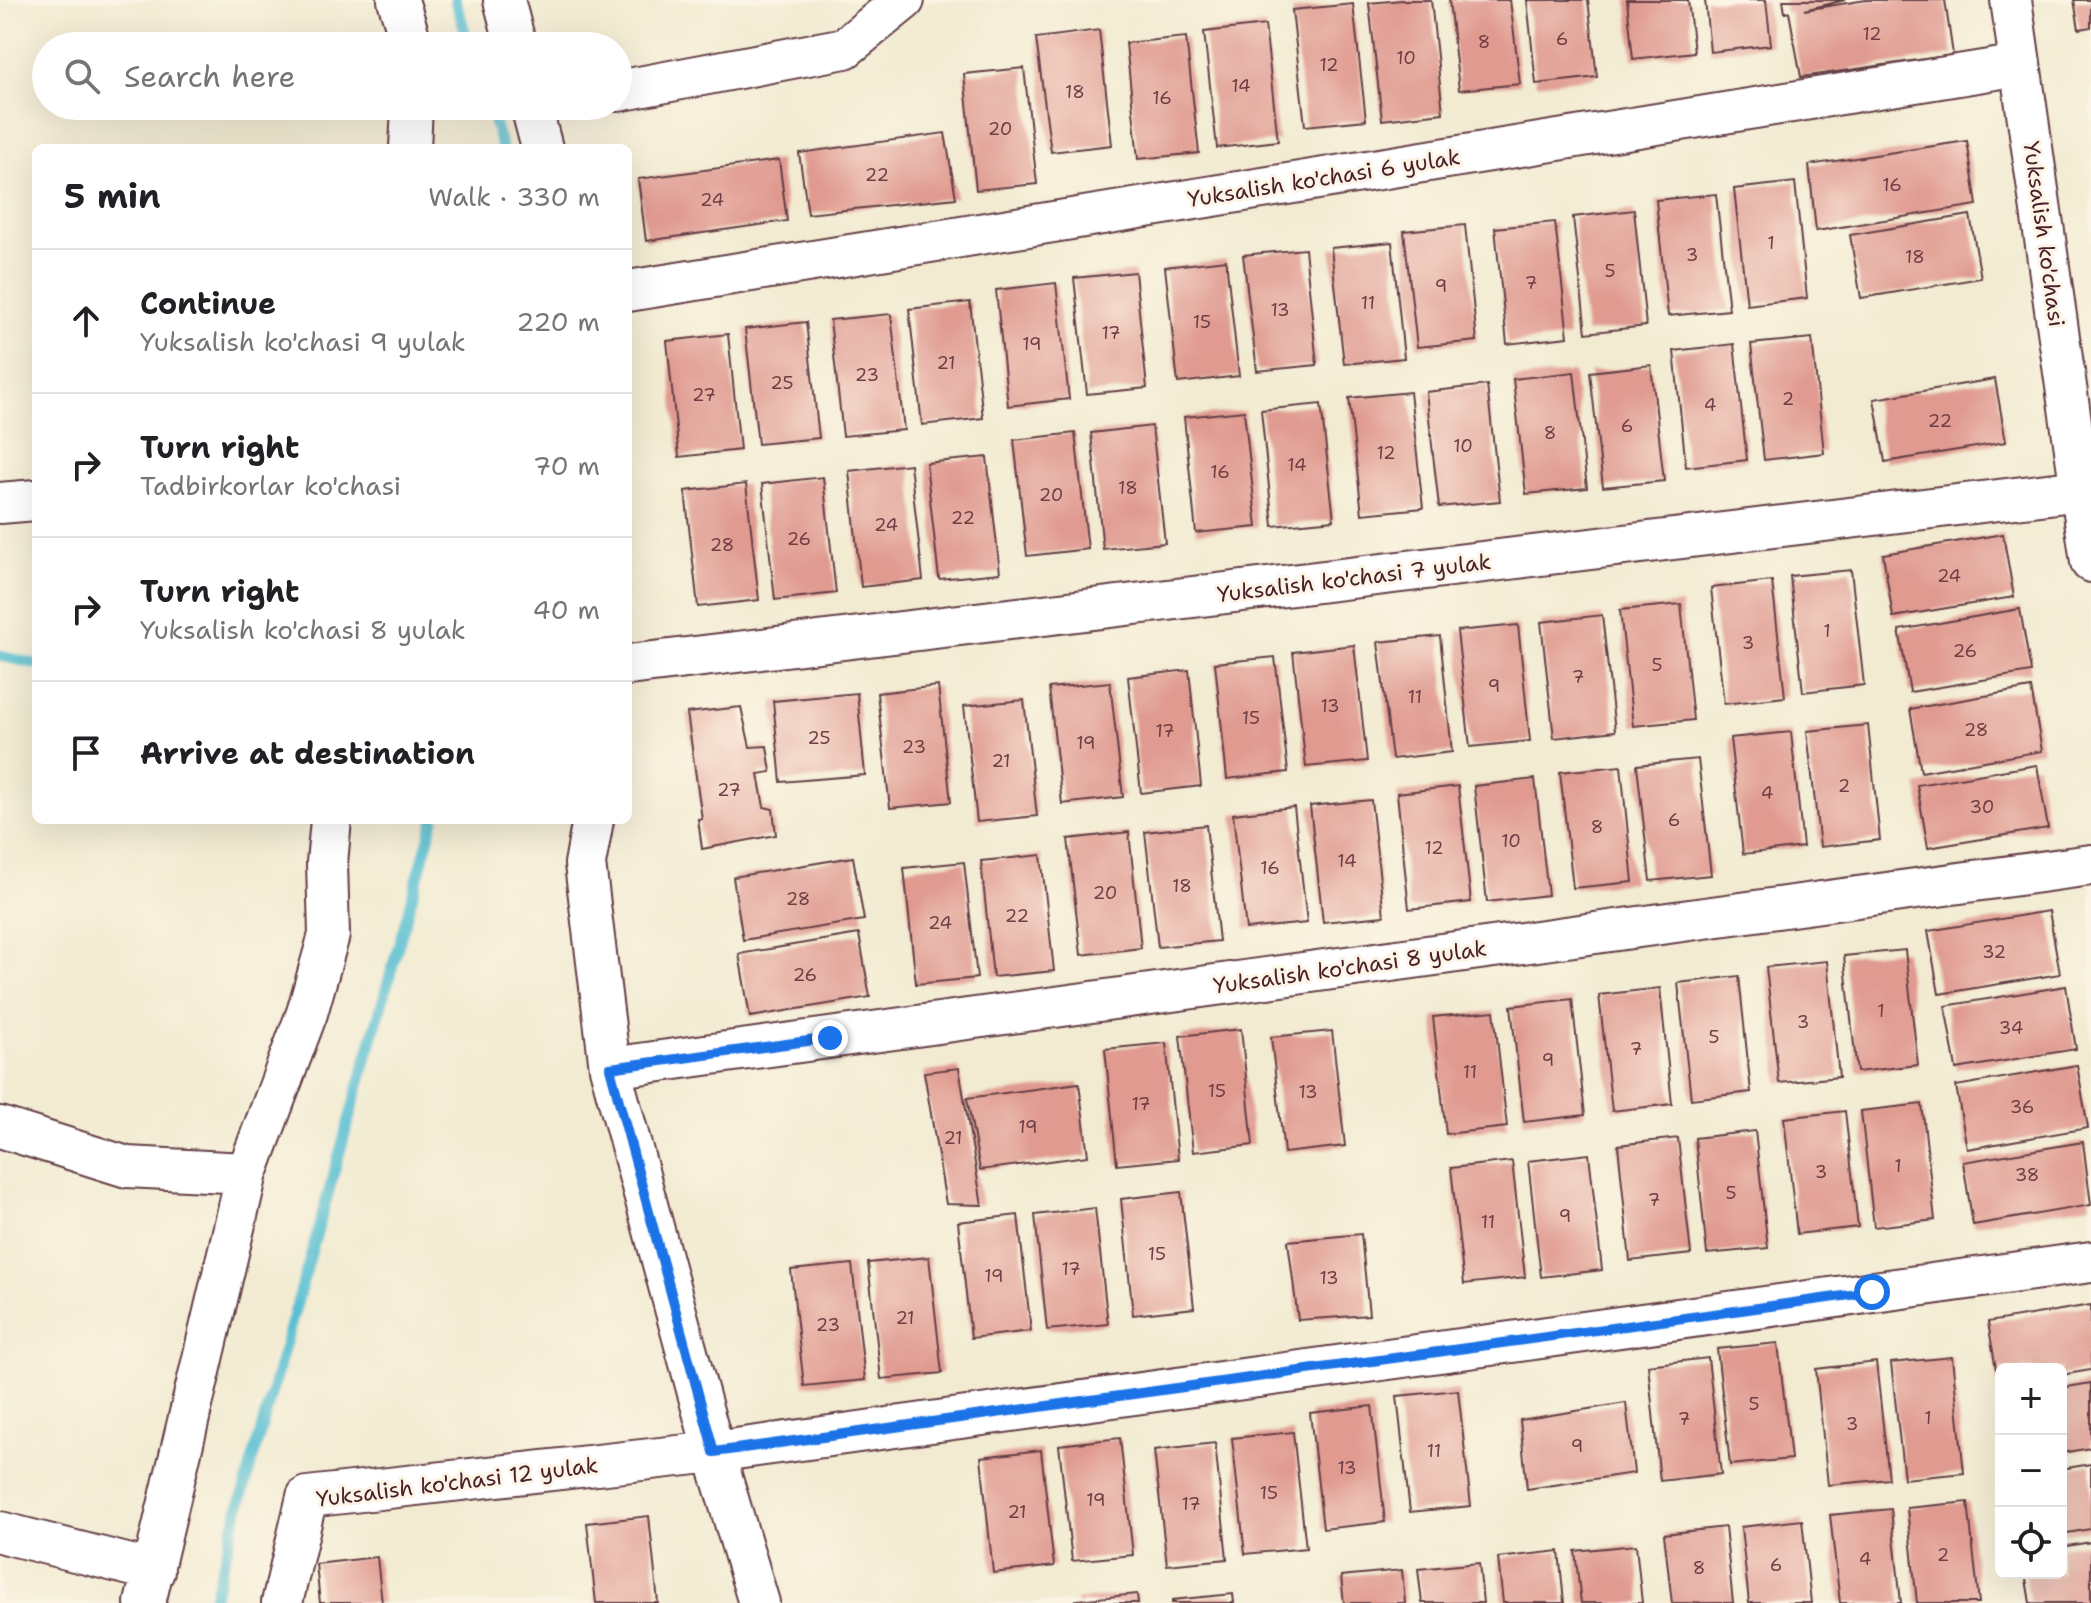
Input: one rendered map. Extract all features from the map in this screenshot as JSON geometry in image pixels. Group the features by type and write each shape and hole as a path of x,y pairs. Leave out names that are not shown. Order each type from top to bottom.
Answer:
{"street":[{"path":"398,0 408,32"},
{"path":"504,0 512,32"},
{"path":"632,88 845,48 904,0"},
{"name":"Yuksalish ko'chasi","path":"2011,0 2091,562"},
{"name":"Yuksalish ko'chasi 6 yulak","path":"632,290 2020,65"},
{"path":"410,144 411,120"},
{"path":"535,120 541,144"},
{"name":"Yuksalish ko'chasi 7 yulak","path":"632,665 2081,490"},
{"path":"0,503 32,500"},
{"path":"0,1532 150,1587 247,1173 307,1013 329,935 327,863 331,824"},
{"path":"592,824 585,864 610,1068 714,1452 759,1603"},
{"name":"Yuksalish ko'chasi 8 yulak","path":"610,1068 2091,865"},
{"path":"0,1127 127,1167 247,1173"},
{"path":"714,1452 2091,1262"},
{"name":"Yuksalish ko'chasi 12 yulak","path":"282,1603 307,1497 714,1452"}],"building":[{"path":"1431,0 1443,113 1382,120 1369,3"},
{"path":"1449,0 1510,0 1520,84 1459,90"},
{"path":"1527,0 1588,0 1597,77 1536,84"},
{"path":"1627,0 1688,0 1694,52 1633,59"},
{"path":"1705,0 1766,0 1771,45 1710,52"},
{"path":"1783,0 1845,0 1804,10 1866,0 1945,0 1953,55 1801,77 1789,12 1785,13"},
{"path":"2074,0 2091,0 2091,27 2079,29"},
{"path":"1353,4 1366,120 1305,126 1292,10"},
{"path":"1265,25 1278,141 1217,148 1204,32"},
{"path":"1099,30 1112,145 1051,152 1036,38"},
{"path":"1186,37 1199,153 1138,159 1126,43"},
{"path":"1024,68 1037,184 976,190 964,74"},
{"path":"945,133 956,198 808,214 799,153"},
{"path":"1967,141 1977,205 1816,231 1809,165"},
{"path":"779,160 787,221 646,241 638,179"},
{"path":"1795,182 1807,298 1747,305 1734,189"},
{"path":"1716,194 1729,310 1668,316 1656,200"},
{"path":"1634,210 1646,326 1586,333 1573,217"},
{"path":"1970,215 1981,278 1861,298 1850,235"},
{"path":"1555,222 1568,337 1507,344 1495,228"},
{"path":"1465,225 1477,341 1417,347 1404,231"},
{"path":"1392,242 1404,358 1344,364 1331,248"},
{"path":"1305,249 1317,365 1257,371 1243,255"},
{"path":"1226,260 1239,376 1178,383 1165,267"},
{"path":"1135,272 1147,388 1087,394 1074,278"},
{"path":"1056,283 1069,399 1008,406 996,290"},
{"path":"970,302 983,418 922,425 909,309"},
{"path":"891,314 904,430 843,436 830,320"},
{"path":"806,322 819,438 758,444 745,329"},
{"path":"728,334 740,450 679,457 667,341"},
{"path":"1812,338 1824,453 1764,460 1751,344"},
{"path":"1734,344 1747,460 1686,467 1674,351"},
{"path":"1651,365 1664,481 1603,487 1590,372"},
{"path":"1574,372 1587,488 1526,494 1513,379"},
{"path":"1995,379 2006,442 1885,462 1874,399"},
{"path":"1487,385 1500,501 1439,507 1426,392"},
{"path":"1410,392 1423,508 1362,514 1349,398"},
{"path":"1321,404 1334,520 1273,526 1261,410"},
{"path":"1244,411 1257,527 1196,533 1184,417"},
{"path":"1152,426 1165,543 1103,549 1091,433"},
{"path":"1075,433 1088,549 1027,556 1014,440"},
{"path":"987,457 1000,573 939,579 926,463"},
{"path":"910,464 923,580 861,587 849,471"},
{"path":"823,477 836,593 775,600 762,484"},
{"path":"746,484 759,600 698,607 685,491"},
{"path":"2003,534 2014,597 1893,617 1883,554"},
{"path":"1851,570 1864,685 1803,692 1790,576"},
{"path":"1772,581 1785,697 1724,704 1711,588"},
{"path":"1681,604 1693,720 1633,726 1620,610"},
{"path":"2020,609 2031,672 1910,692 1899,630"},
{"path":"1602,615 1615,731 1554,738 1541,622"},
{"path":"1518,625 1530,741 1470,747 1457,631"},
{"path":"1440,636 1452,752 1392,759 1378,642"},
{"path":"1354,645 1367,761 1306,767 1293,652"},
{"path":"1275,657 1288,772 1227,779 1215,663"},
{"path":"1189,670 1201,786 1141,793 1128,677"},
{"path":"1110,682 1123,797 1062,804 1049,688"},
{"path":"938,686 951,802 890,808 877,693"},
{"path":"2031,688 2042,751 1921,772 1910,709"},
{"path":"857,693 865,775 781,782 773,701"},
{"path":"1024,700 1037,816 977,822 964,706"},
{"path":"741,707 750,747 767,746 771,772 758,774 764,807 773,809 776,835 702,849 698,819 702,819 687,713"},
{"path":"1868,725 1880,840 1820,847 1807,731"},
{"path":"1791,732 1803,847 1743,854 1730,738"},
{"path":"1698,759 1711,875 1650,881 1637,765"},
{"path":"2037,765 2048,828 1928,848 1917,785"},
{"path":"1621,766 1633,882 1573,888 1560,772"},
{"path":"1535,779 1548,895 1487,902 1474,786"},
{"path":"1458,786 1471,902 1409,909 1397,793"},
{"path":"1371,800 1384,916 1323,922 1310,806"},
{"path":"1294,807 1307,923 1246,929 1233,814"},
{"path":"1206,825 1219,941 1158,947 1145,832"},
{"path":"1129,832 1141,948 1081,955 1068,839"},
{"path":"1041,855 1054,971 993,977 981,861"},
{"path":"853,857 864,920 743,940 733,877"},
{"path":"964,862 977,978 916,984 904,868"},
{"path":"2049,911 2060,974 1939,994 1928,931"},
{"path":"859,934 870,997 750,1017 739,954"},
{"path":"1905,950 1918,1065 1857,1072 1844,956"},
{"path":"1827,961 1839,1077 1779,1083 1766,967"},
{"path":"1739,976 1751,1092 1691,1099 1678,983"},
{"path":"2066,986 2076,1049 1956,1069 1945,1006"},
{"path":"1660,988 1672,1104 1612,1111 1599,995"},
{"path":"1572,999 1585,1115 1524,1122 1511,1006"},
{"path":"1494,1011 1507,1127 1446,1134 1433,1017"},
{"path":"1241,1029 1253,1145 1193,1152 1180,1036"},
{"path":"1332,1031 1345,1146 1284,1153 1271,1037"},
{"path":"1166,1043 1178,1159 1117,1165 1105,1049"},
{"path":"2077,1065 2088,1128 1967,1149 1956,1086"},
{"path":"959,1068 982,1205 946,1204 924,1072"},
{"path":"1079,1083 1088,1156 980,1170 967,1098"},
{"path":"1922,1104 1935,1220 1874,1227 1861,1111"},
{"path":"1845,1111 1858,1227 1797,1234 1784,1118"},
{"path":"1755,1131 1768,1248 1707,1254 1695,1138"},
{"path":"1678,1138 1691,1254 1630,1261 1618,1145"},
{"path":"2083,1142 2091,1205 1973,1225 1963,1162"},
{"path":"1589,1154 1602,1270 1541,1277 1528,1161"},
{"path":"1512,1161 1525,1277 1464,1284 1451,1168"},
{"path":"1181,1192 1194,1308 1133,1315 1121,1199"},
{"path":"1095,1208 1108,1324 1047,1330 1035,1215"},
{"path":"1018,1215 1031,1331 971,1338 958,1222"},
{"path":"1361,1234 1369,1315 1298,1320 1288,1241"},
{"path":"929,1257 942,1373 881,1379 868,1263"},
{"path":"852,1264 865,1380 804,1386 791,1270"},
{"path":"2091,1305 2091,1370 2067,1374 2067,1363 1995,1363 1988,1322"},
{"path":"1778,1343 1791,1459 1730,1465 1717,1349"},
{"path":"1952,1357 1964,1473 1904,1479 1891,1363"},
{"path":"1708,1358 1721,1474 1660,1481 1648,1365"},
{"path":"1876,1362 1889,1479 1828,1485 1816,1369"},
{"path":"2091,1383 2091,1448 2067,1452 2067,1387"},
{"path":"1458,1390 1471,1506 1410,1512 1397,1396"},
{"path":"1626,1403 1634,1473 1527,1489 1520,1420"},
{"path":"1372,1406 1385,1522 1323,1529 1310,1413"},
{"path":"1293,1432 1306,1548 1245,1554 1232,1438"},
{"path":"1120,1438 1133,1555 1072,1561 1059,1445"},
{"path":"1215,1443 1227,1559 1167,1565 1154,1450"},
{"path":"1041,1450 1054,1566 993,1573 981,1457"},
{"path":"2091,1464 2091,1529 2067,1533 2067,1468"},
{"path":"1968,1502 1979,1603 1917,1603 1907,1508"},
{"path":"1891,1509 1901,1603 1840,1603 1830,1515"},
{"path":"649,1516 658,1603 596,1603 587,1523"},
{"path":"1802,1520 1811,1603 1749,1603 1741,1527"},
{"path":"1725,1527 1733,1603 1672,1603 1664,1534"},
{"path":"2091,1542 2091,1603 2030,1603 2026,1579 2067,1579 2067,1546"},
{"path":"1636,1545 1642,1603 1581,1603 1575,1551"},
{"path":"1559,1551 1564,1603 1503,1603 1498,1558"},
{"path":"377,1557 382,1603 320,1603 316,1564"},
{"path":"1479,1563 1483,1603 1422,1603 1418,1569"},
{"path":"1402,1570 1405,1603 1344,1603 1341,1576"},
{"path":"1137,1594 1138,1603 1077,1603 1076,1600"},
{"path":"1233,1594 1234,1603 1172,1603 1172,1600"}],"waterway":[{"path":"455,0 465,32"},
{"path":"493,120 501,144"},
{"path":"0,656 32,663"},
{"path":"212,1603 433,824"}],"route":[{"path":"830,1038 610,1068 714,1452 1872,1292"}]}
